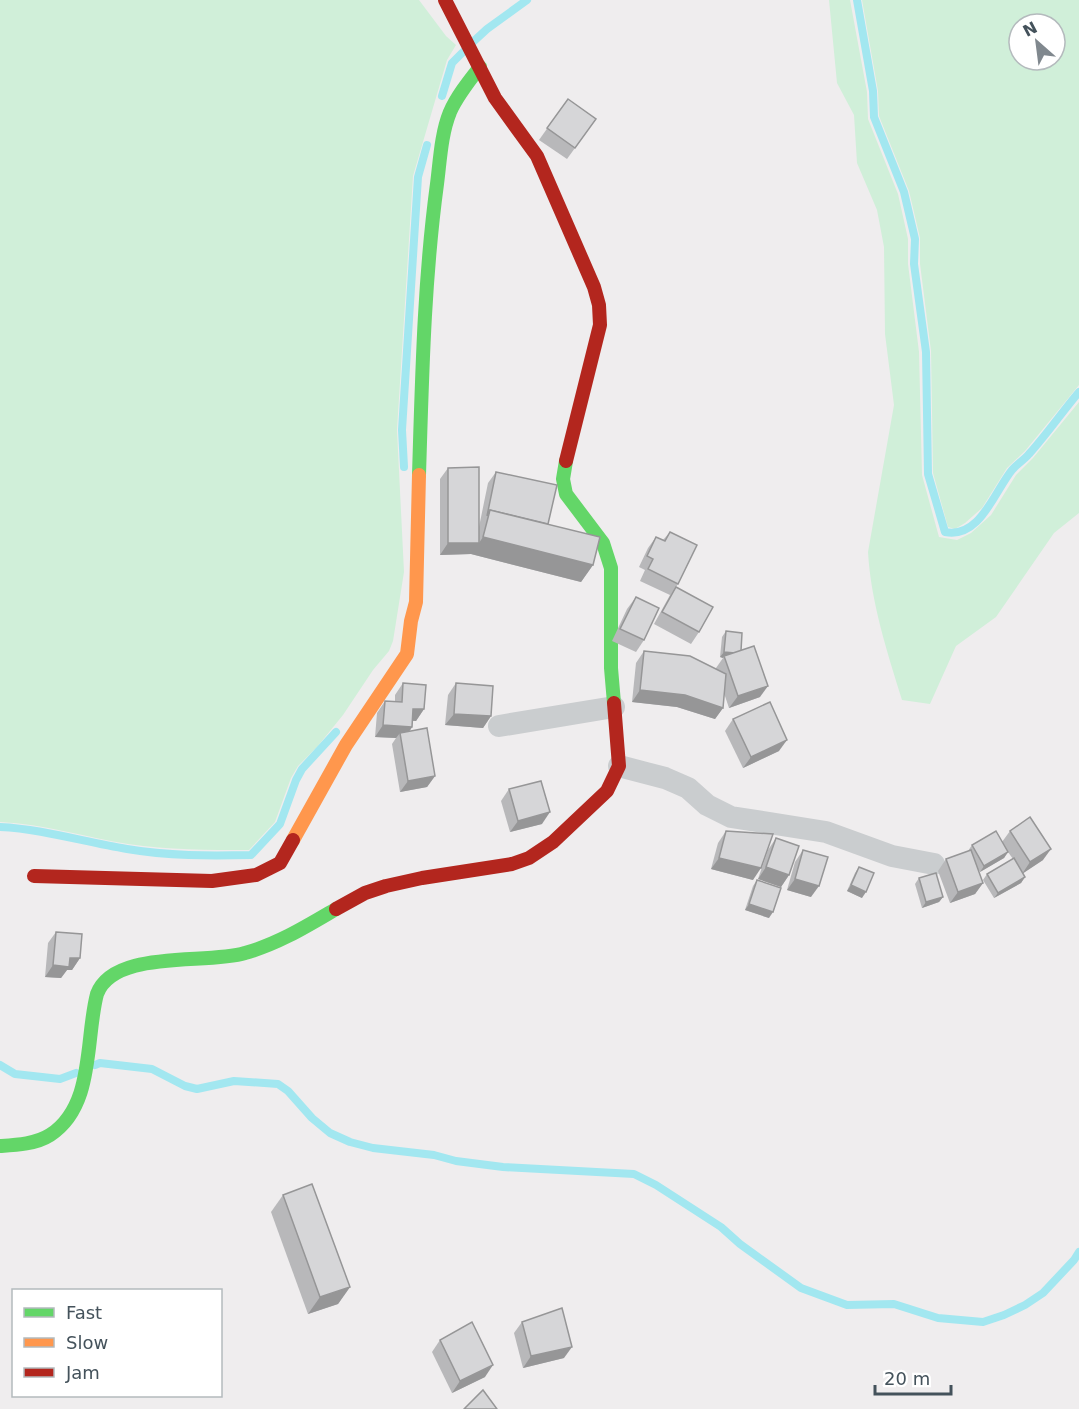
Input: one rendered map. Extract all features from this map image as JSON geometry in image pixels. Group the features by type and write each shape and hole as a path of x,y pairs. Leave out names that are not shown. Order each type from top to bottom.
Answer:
{"street":[{"path":"0,1146 29,1144 49,1136 70,1114 83,1085 95,1002 100,984 111,975 145,964 226,958 246,954 273,944 366,892 401,882 512,864 530,858 553,842 607,791 619,766 611,668 611,568 603,543 574,507 566,494 563,479 569,443 600,326 599,305 594,287 537,156 495,98 445,0"},
{"path":"34,876 212,881 256,875 280,862 346,745 407,654 416,602 422,375 433,215 449,114 457,98 480,67"},
{"path":"499,726 614,707"},
{"path":"619,766 665,778 688,788 707,805 731,817 826,832 891,856 934,864"}],"green space":[{"path":"0,0 419,0 446,36 456,45 447,60 413,176 397,430 404,572 393,641 389,651 373,670 343,715 298,766 291,778 275,822 249,850 143,846 33,825 0,822"},
{"path":"829,0 850,0 867,92 868,119 898,194 908,239 908,264 919,352 922,475 939,537 957,540 971,533 991,515 1016,475 1079,402 1079,513 1054,533 996,617 956,646 930,704 902,700 872,590 868,552 894,405 885,334 884,247 877,210 857,163 854,115 837,83"},
{"path":"862,0 1079,0 1079,385 1025,451 1007,468 982,508 955,529 948,527 933,473 931,351 920,264 920,238 909,191 879,116 878,91"}],"building":[{"path":"568,99 596,119 575,148 547,128"},
{"path":"479,467 479,543 448,543 448,468"},
{"path":"496,472 557,485 548,524 490,510 487,516"},
{"path":"490,510 600,537 593,565 483,537"},
{"path":"670,532 697,545 678,584 648,569 653,559 647,556 656,537 665,541"},
{"path":"676,587 713,607 699,632 662,612"},
{"path":"636,597 659,608 644,640 620,629"},
{"path":"726,631 742,633 741,651 724,652"},
{"path":"754,646 768,686 738,696 724,656"},
{"path":"644,651 690,656 726,674 723,708 685,695 640,690"},
{"path":"403,683 426,685 424,709 413,709 412,727 383,725 385,701 402,702"},
{"path":"456,683 493,686 491,716 454,714"},
{"path":"770,702 787,740 751,757 733,719"},
{"path":"427,728 435,776 408,781 400,733"},
{"path":"541,781 550,812 518,821 509,789"},
{"path":"1030,817 1051,849 1030,862 1010,831"},
{"path":"726,831 773,834 761,868 719,858"},
{"path":"996,831 1008,852 984,866 972,845"},
{"path":"776,838 799,846 789,875 766,867"},
{"path":"803,850 828,857 819,886 795,879"},
{"path":"971,850 983,883 958,892 946,859"},
{"path":"1014,858 1025,877 998,893 987,874"},
{"path":"859,867 874,873 866,892 851,885"},
{"path":"936,873 943,897 926,902 919,878"},
{"path":"757,880 781,888 773,912 749,904"},
{"path":"56,932 82,934 80,958 70,958 69,967 53,965"},
{"path":"312,1184 350,1287 320,1297 283,1195"},
{"path":"562,1308 572,1347 531,1356 522,1322"},
{"path":"472,1322 493,1365 460,1381 440,1340"},
{"path":"483,1390 497,1409 464,1409"}],"waterway":[{"path":"474,41 527,0"},
{"path":"857,0 873,91 874,117 904,192 915,239 914,264 926,352 928,474 945,532 957,532 977,521 1012,470 1036,446 1079,392"},
{"path":"442,96 452,63 463,52"},
{"path":"404,467 402,430 418,177 427,145"},
{"path":"0,827 32,830 158,853 251,855 280,824 302,769 336,732"},
{"path":"95,1065 100,1063 152,1069 185,1086 197,1089 234,1081 278,1084 330,1133 350,1142 373,1148 434,1155 456,1161 503,1167 634,1174 656,1185 721,1227 740,1244 801,1288 847,1305 894,1304 938,1318 983,1322 1025,1305 1043,1293 1079,1252"},
{"path":"0,1065 15,1074 60,1079 76,1073"}],"traffic: fast":[{"path":"419,475 426,293 441,148 447,120 453,106 480,67"},
{"path":"566,461 563,479 566,494 603,543 611,568 611,668 614,703"},
{"path":"0,1146 26,1144 50,1135 75,1107 86,1070 97,994 107,980 122,970 141,964 245,953 281,940 336,909"}],"traffic: slow":[{"path":"293,840 346,745 407,654 416,602 419,475"}],"traffic: jam":[{"path":"445,0 495,98 537,156 594,287 599,305 600,325 566,461"},
{"path":"336,909 365,893 386,886 512,864 529,858 553,842 607,791 619,766 614,703"},
{"path":"34,876 212,881 256,875 280,863 293,840"}]}
